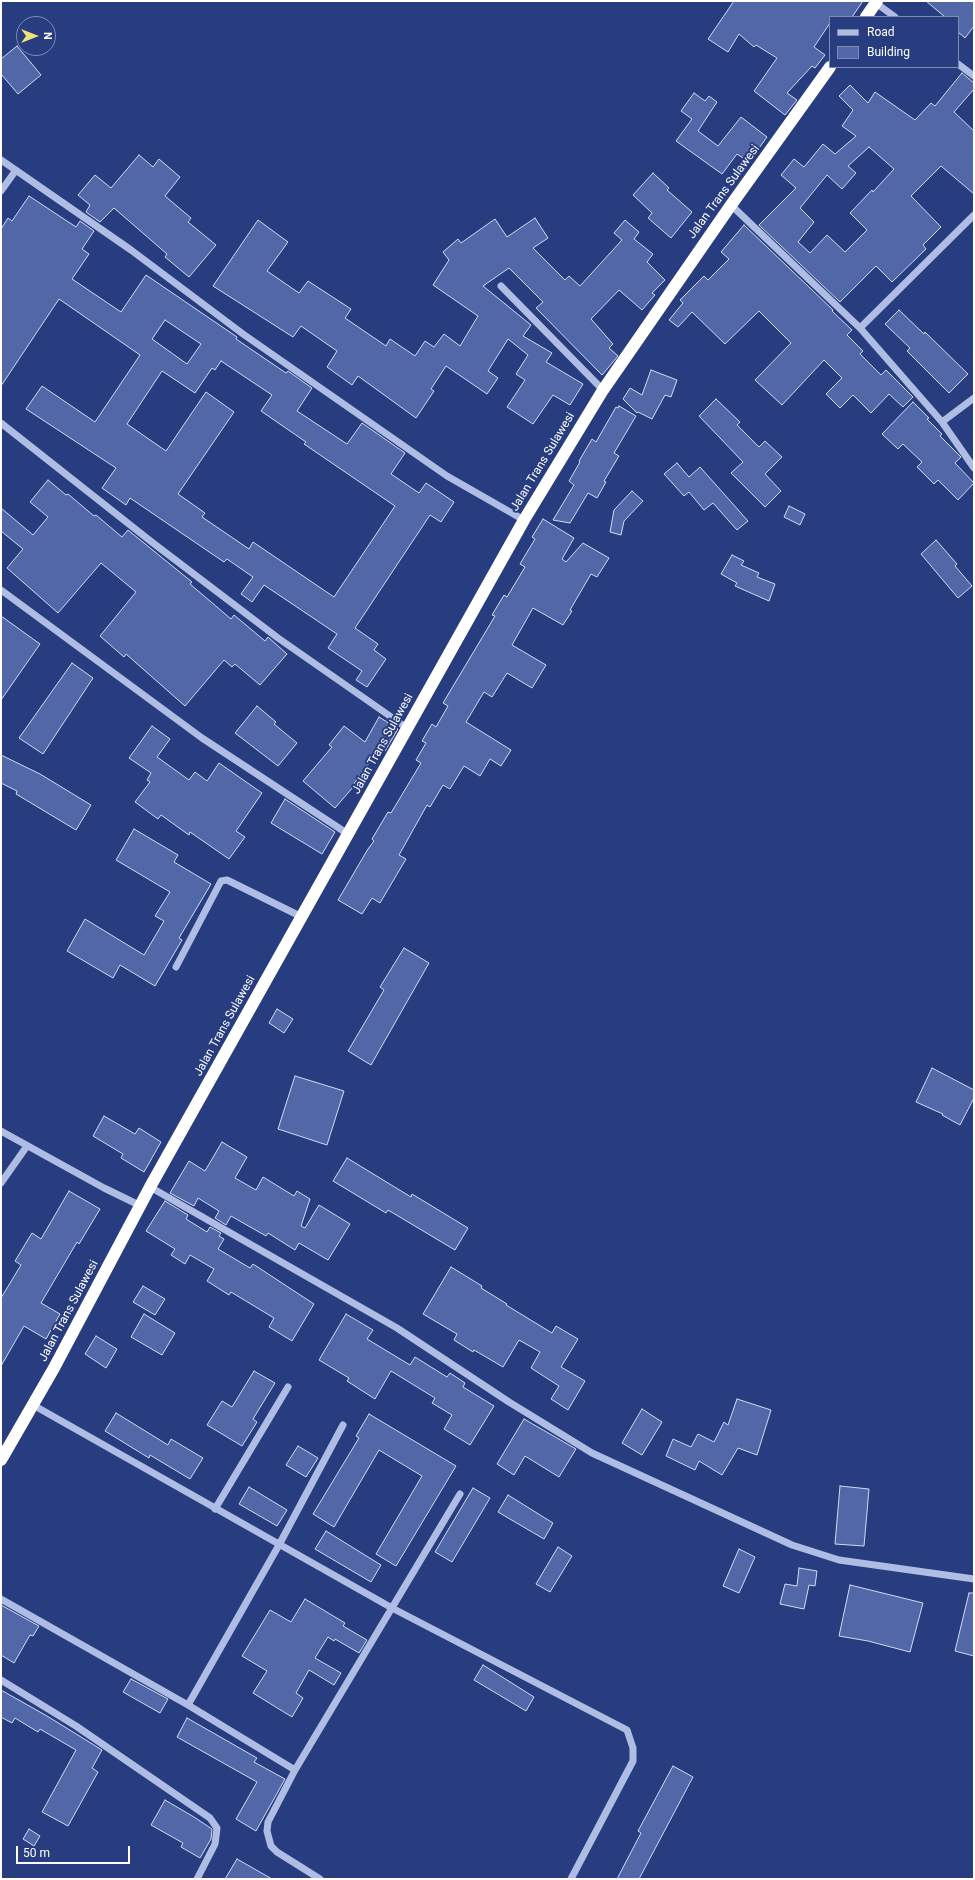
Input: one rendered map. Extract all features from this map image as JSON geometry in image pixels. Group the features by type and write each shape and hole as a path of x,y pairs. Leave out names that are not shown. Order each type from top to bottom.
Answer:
{"highway":[{"path":"867,16 875,2"},
{"name":"Jalan Trans Sulawesi","path":"1,1460 54,1368 150,1187 524,520 603,390 731,205 829,68"}],"street":[{"path":"875,2 894,16"},
{"path":"959,65 974,76"},
{"path":"1,160 131,250 243,334 447,476 524,520"},
{"path":"1,191 16,170"},
{"path":"731,205 860,328 942,422 974,468"},
{"path":"860,328 974,215"},
{"path":"501,286 603,390"},
{"path":"942,422 974,398"},
{"path":"1,423 153,543 278,638 407,728"},
{"path":"1,590 202,738 348,834"},
{"path":"176,967 221,881 227,880 302,917"},
{"path":"1,1131 104,1188 141,1206"},
{"path":"1,1183 27,1146"},
{"path":"150,1187 397,1328 509,1402 592,1453 792,1545 839,1560 974,1579"},
{"path":"215,1509 288,1387"},
{"path":"33,1405 392,1608 627,1730 633,1748 633,1761 571,1879"},
{"path":"188,1705 279,1545 342,1425"},
{"path":"320,1879 277,1852 271,1846 267,1837 268,1822 295,1770 460,1494"},
{"path":"1,1599 188,1705 295,1770"},
{"path":"1,1680 76,1726 210,1818 216,1828 216,1836 214,1844 197,1879"}],"building":[{"path":"734,1 863,1 853,16 829,16 829,24 814,47 825,55 815,68 812,66 787,93 797,100 785,115 754,91 777,58 756,45 754,47 739,34 728,52 708,39"},
{"path":"926,1 974,1 974,26 965,38 959,33 959,16 944,16"},
{"path":"16,47 16,56 25,56 41,75 18,94 1,74 1,59"},
{"path":"962,73 974,83 974,89 954,112 974,131 974,194 941,166 911,196 941,227 923,245 926,249 892,282 876,266 840,302 759,225 796,188 781,175 794,159 804,167 823,144 835,154 856,136 842,126 853,110 839,96 850,85 868,103 875,92 915,120 931,103 935,106","holes":["869,147 894,169 873,192 872,190 850,213 867,230 845,252 827,235 810,253 798,242 814,222 800,208 827,175 842,189 856,173 848,166"]},
{"path":"694,93 705,101 709,96 717,102 698,131 718,146 741,117 767,137 749,162 737,154 722,174 676,141 692,119 681,111"},
{"path":"139,155 153,167 159,159 180,177 165,196 191,218 188,222 216,245 189,277 165,257 167,254 114,208 100,222 86,212 90,205 78,195 95,175 111,188"},
{"path":"653,173 669,188 667,190 692,212 671,238 648,218 652,213 633,195"},
{"path":"29,196 76,227 80,221 94,231 82,249 89,254 72,279 121,312 146,275 237,337 236,339 286,373 288,371 312,388 297,411 347,444 362,423 405,453 391,474 419,493 426,483 454,502 441,522 430,515 355,628 378,644 374,650 386,659 367,687 356,680 362,671 328,648 337,634 264,585 252,602 241,594 253,577 227,559 224,562 130,498 126,505 102,488 116,468 26,409 42,386 95,422 140,355 59,299 1,386 1,229 8,218 12,221","holes":["165,320 201,344 187,364 152,339","221,361 272,395 261,411 306,442 304,444 395,506 334,597 253,542 249,549 202,517 205,513 178,494 234,412 206,392 166,451 127,424 162,371 195,393 212,368 215,370"]},
{"path":"535,218 548,238 533,248 565,280 569,276 580,286 622,240 614,233 625,220 639,232 634,239 653,254 647,262 665,280 652,293 655,295 642,310 619,290 591,319 613,344 609,348 618,356 602,375 536,308 543,302 509,268 483,286 531,325 523,336 552,353 546,362 583,384 570,405 553,395 533,424 507,407 525,380 516,374 528,355 508,339 488,371 498,378 487,394 446,366 431,389 434,391 416,418 358,376 352,385 327,367 337,351 301,326 293,337 213,286 258,220 288,242 267,271 299,293 308,281 351,309 345,318 386,346 390,339 415,356 425,341 434,347 444,334 460,346 478,316 433,285 449,260 443,252 458,239 461,243 495,219 507,237"},
{"path":"744,225 852,330 847,335 863,351 860,354 881,375 886,370 913,397 903,407 889,394 871,413 853,395 840,408 826,394 842,378 824,360 782,405 755,380 791,343 759,311 725,344 692,312 678,327 669,320 683,303 680,300 704,276 708,280 729,259 721,252"},
{"path":"899,310 924,334 925,332 968,374 949,393 907,351 910,348 885,324"},
{"path":"651,370 677,380 671,397 665,395 652,419 638,412 637,413 623,399 630,388 642,395"},
{"path":"716,399 740,422 737,425 759,447 765,441 782,457 765,474 781,491 765,507 731,473 743,462 699,416"},
{"path":"913,402 942,434 940,436 961,457 955,463 974,483 958,500 938,480 934,484 917,467 922,462 903,444 898,449 882,434"},
{"path":"619,406 636,416 614,453 619,456 604,481 606,482 597,498 588,493 570,523 553,520 574,485 569,481 580,462 579,461 592,439 596,442 616,407 618,408"},
{"path":"677,463 689,477 700,467 748,521 737,530 713,503 704,510 689,492 684,496 664,474"},
{"path":"48,480 66,495 68,494 94,516 96,515 122,537 128,530 192,582 190,584 231,619 234,615 265,641 268,637 287,654 260,685 235,664 232,667 224,660 185,706 126,654 124,657 100,636 136,592 101,563 58,613 7,568 23,549 1,531 1,508 33,535 48,517 30,502"},
{"path":"632,491 643,501 624,521 621,535 610,532 614,510"},
{"path":"789,506 805,514 800,525 784,517"},
{"path":"543,519 574,538 562,559 566,562 583,543 609,558 597,577 591,574 563,625 533,608 512,645 546,665 532,688 507,673 492,697 484,692 466,722 511,750 501,766 490,759 480,776 464,766 450,789 443,785 430,807 427,805 399,855 406,859 380,903 372,898 362,914 338,900 374,841 372,839 388,812 391,813 421,763 416,760 426,743 422,741 432,724 436,727 448,706 443,703 495,616 492,615 504,595 507,597 525,567 520,564 535,539 532,537"},
{"path":"936,540 957,564 955,566 972,586 958,598 921,554"},
{"path":"732,555 744,561 741,565 759,573 757,577 775,584 769,601 735,586 737,583 721,574"},
{"path":"1,616 40,644 1,700"},
{"path":"72,663 93,678 43,754 19,738"},
{"path":"257,706 276,722 274,724 297,743 278,766 235,733"},
{"path":"379,717 398,729 385,751 380,748 353,785 354,786 335,808 303,781 332,747 329,745 344,726 365,742"},
{"path":"152,726 170,739 157,757 189,780 195,772 207,781 219,763 262,793 236,831 245,837 229,859 190,832 189,835 161,815 158,819 135,802 150,782 147,780 151,773 129,758"},
{"path":"1,755 40,774 91,805 76,830 16,794 17,791 1,783"},
{"path":"285,799 335,832 322,854 271,823"},
{"path":"134,829 178,855 174,862 211,884 179,938 182,940 155,986 120,965 113,978 67,951 85,919 144,955 164,921 155,916 170,892 116,860"},
{"path":"404,948 429,963 371,1065 348,1051 384,990 380,987"},
{"path":"277,1009 293,1019 284,1033 269,1023"},
{"path":"932,1068 974,1090 974,1098 960,1125 942,1115 943,1114 916,1102"},
{"path":"295,1076 344,1091 327,1145 278,1129"},
{"path":"104,1116 135,1134 139,1128 161,1142 144,1172 121,1158 123,1154 93,1136"},
{"path":"222,1142 247,1157 235,1178 256,1190 263,1177 294,1196 297,1191 310,1199 301,1226 305,1228 319,1205 350,1224 328,1260 299,1243 295,1250 268,1233 266,1236 231,1216 226,1225 215,1218 219,1211 198,1198 194,1206 170,1193 189,1161 205,1171"},
{"path":"347,1158 411,1197 412,1194 468,1228 455,1250 388,1210 386,1213 333,1181"},
{"path":"69,1191 100,1209 79,1244 77,1242 41,1303 60,1314 46,1339 24,1326 1,1366 1,1298 21,1265 15,1261 32,1233 41,1239"},
{"path":"165,1201 188,1215 186,1219 207,1232 210,1227 221,1233 219,1236 224,1239 218,1249 250,1268 253,1264 314,1304 292,1341 269,1327 274,1318 231,1292 229,1295 207,1281 214,1269 190,1255 185,1264 171,1255 175,1249 146,1231"},
{"path":"451,1267 482,1286 481,1288 507,1304 506,1305 552,1333 556,1326 578,1339 561,1367 585,1381 568,1410 551,1399 559,1386 531,1368 540,1352 519,1340 503,1367 474,1350 473,1352 454,1340 457,1334 423,1314"},
{"path":"143,1286 165,1299 155,1315 133,1302"},
{"path":"144,1314 175,1333 162,1355 131,1337"},
{"path":"346,1314 373,1330 367,1339 410,1365 415,1357 447,1377 450,1373 465,1383 463,1387 494,1406 470,1445 444,1429 452,1415 432,1403 435,1398 391,1371 375,1399 347,1381 349,1378 319,1360"},
{"path":"96,1336 117,1349 106,1368 85,1354"},
{"path":"254,1371 275,1383 253,1419 257,1422 242,1446 207,1425 222,1401 232,1407"},
{"path":"737,1399 771,1410 757,1455 738,1448 722,1475 699,1461 695,1470 666,1456 673,1439 691,1447 698,1434 714,1442 724,1422 728,1425"},
{"path":"642,1409 662,1422 642,1455 622,1443"},
{"path":"116,1413 168,1445 171,1439 203,1458 190,1479 150,1455 149,1458 105,1431"},
{"path":"369,1414 456,1466 396,1566 376,1554 422,1476 379,1450 334,1527 313,1514 359,1438 356,1436"},
{"path":"524,1419 576,1449 559,1477 525,1456 514,1475 497,1464"},
{"path":"298,1446 318,1458 306,1477 286,1465"},
{"path":"840,1486 869,1489 864,1546 835,1544"},
{"path":"249,1487 287,1510 277,1526 239,1504"},
{"path":"473,1488 490,1498 452,1562 435,1552"},
{"path":"508,1495 553,1523 544,1539 498,1512"},
{"path":"326,1531 381,1565 371,1582 315,1549"},
{"path":"558,1547 572,1556 550,1592 536,1584"},
{"path":"739,1549 755,1557 739,1593 723,1586"},
{"path":"799,1568 817,1571 815,1586 809,1585 804,1609 780,1604 785,1584 797,1586"},
{"path":"850,1585 923,1603 910,1652 868,1641 839,1636"},
{"path":"969,1593 974,1593 974,1656 955,1651"},
{"path":"305,1599 345,1623 343,1626 367,1640 359,1653 335,1639 334,1641 328,1637 315,1658 341,1673 334,1685 309,1670 296,1693 303,1698 292,1717 253,1693 267,1671 242,1656 270,1610 291,1622"},
{"path":"1,1605 39,1626 33,1636 30,1635 14,1663 1,1655"},
{"path":"483,1665 534,1697 526,1711 474,1680"},
{"path":"131,1679 168,1699 160,1713 123,1692"},
{"path":"1,1690 102,1750 92,1768 98,1772 68,1826 42,1812 76,1750 40,1729 38,1732 15,1718 12,1723 1,1717"},
{"path":"187,1718 257,1758 254,1762 285,1779 256,1831 236,1819 257,1782 177,1737"},
{"path":"673,1766 693,1777 639,1879 617,1879 641,1833 638,1831"},
{"path":"165,1800 212,1829 211,1839 200,1858 181,1847 183,1843 151,1825"},
{"path":"29,1829 40,1836 34,1846 23,1839"},
{"path":"237,1859 272,1879 225,1879"}]}
